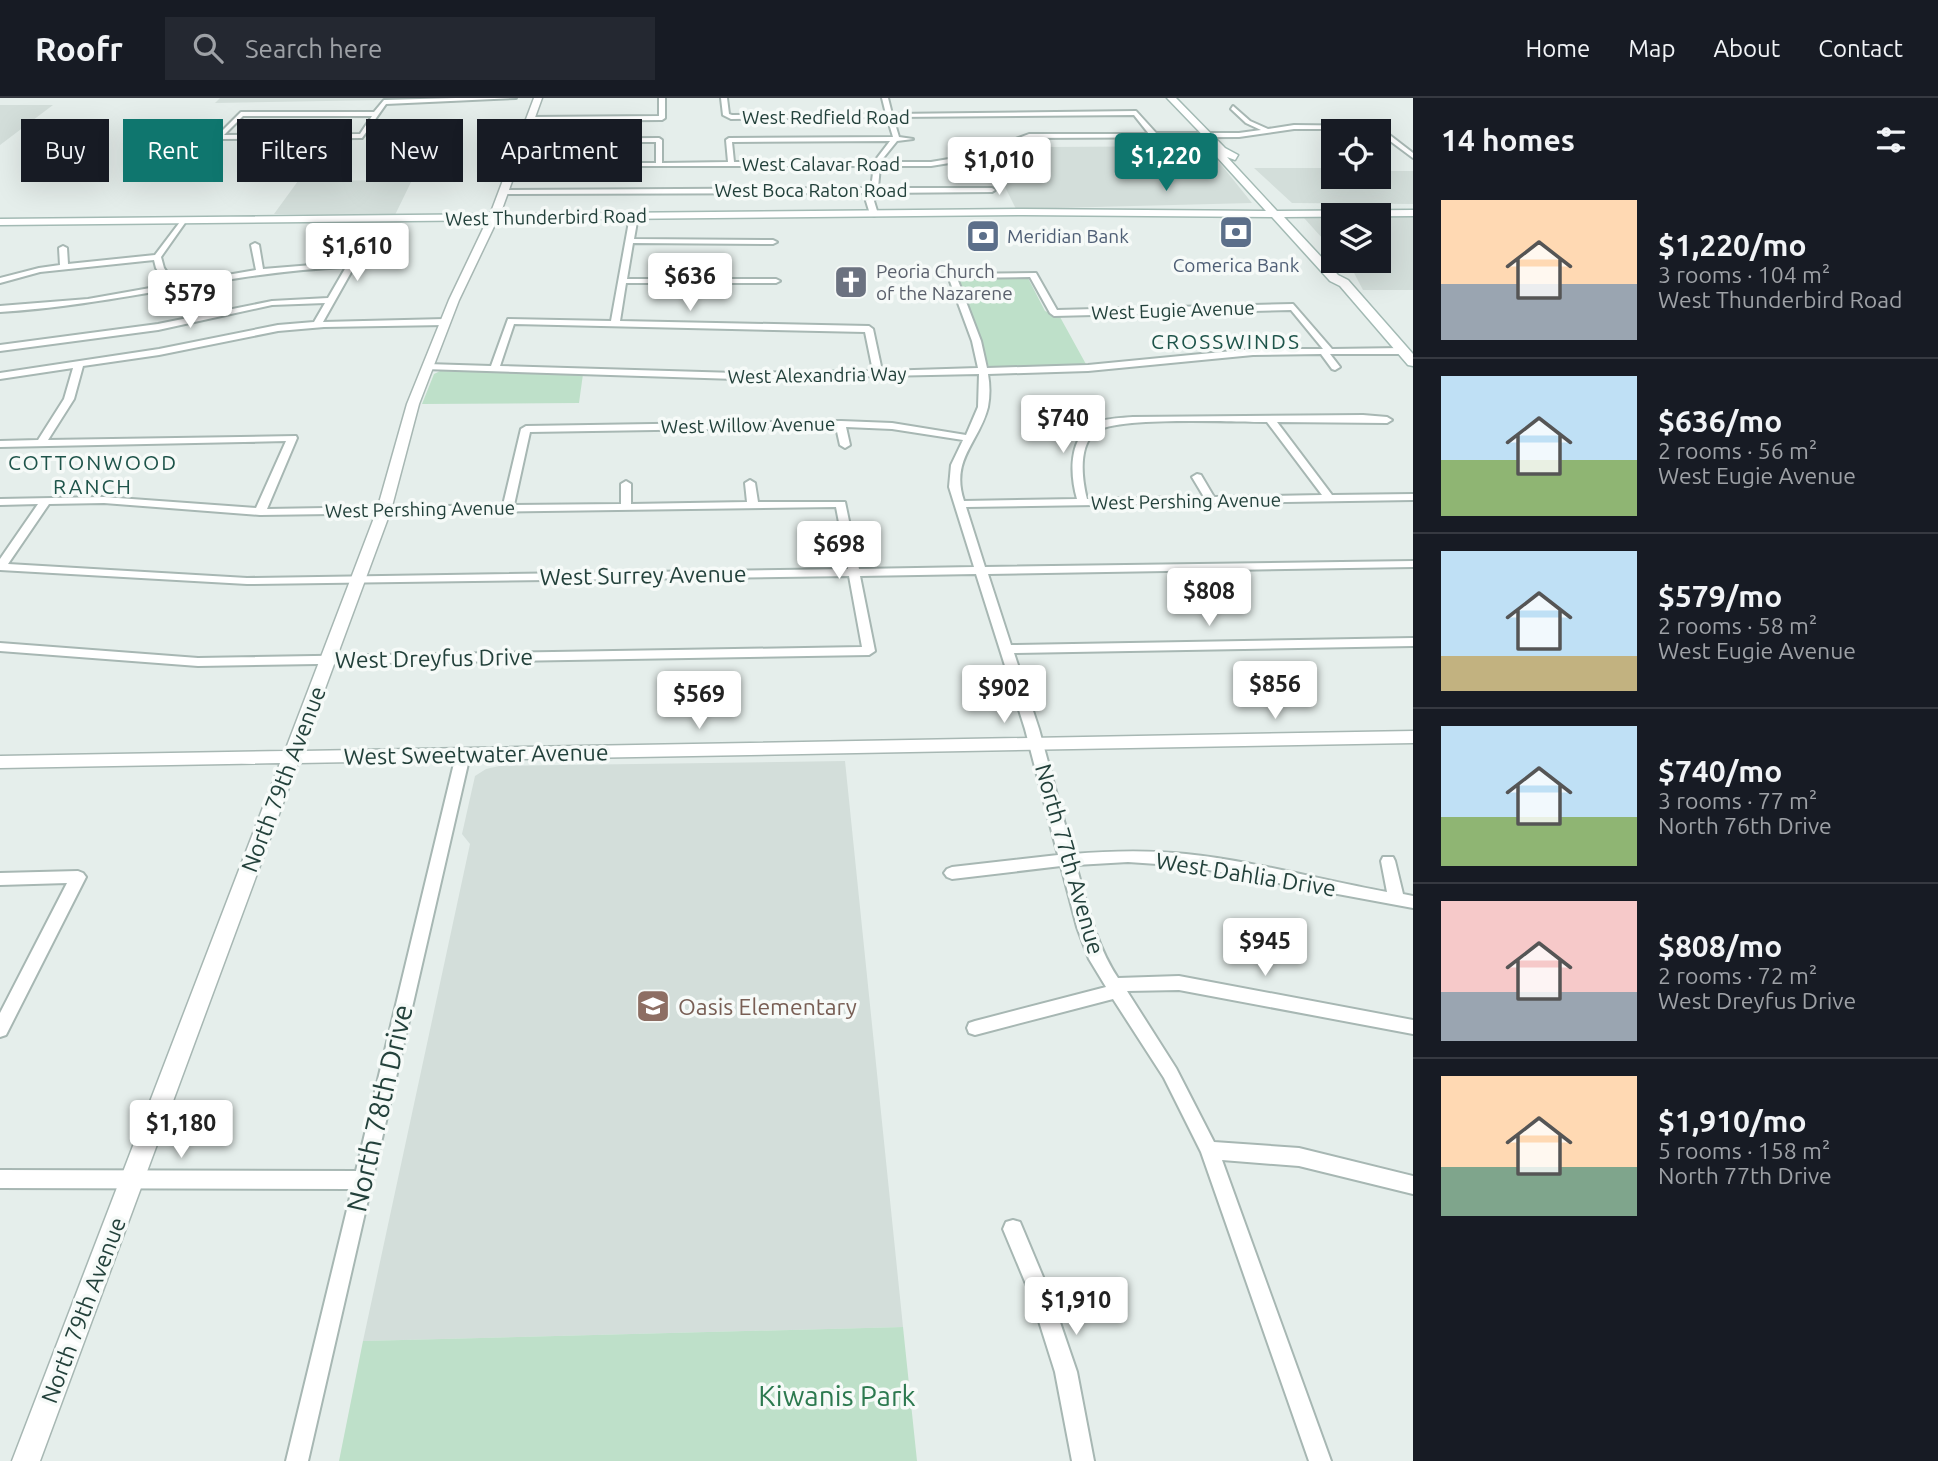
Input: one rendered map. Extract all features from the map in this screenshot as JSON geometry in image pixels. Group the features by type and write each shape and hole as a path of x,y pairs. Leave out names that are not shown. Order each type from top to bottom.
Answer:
{"main road":[{"path":"1171,98 1222,150 1232,154 1249,169 1303,226"},
{"path":"1222,150 1219,154 1334,278 1344,283 1408,351 1413,362"},
{"name":"West Thunderbird Road","path":"0,222 1092,212 1108,215 1413,207"},
{"name":"West Thunderbird Road","path":"1289,210 1413,213"},
{"path":"1316,239 1321,245"},
{"path":"1344,283 1349,278 1345,273"}],"street":[{"path":"376,114 241,114 219,137 362,136 384,102 513,98"},
{"name":"North 79th Avenue","path":"531,119 538,98"},
{"path":"531,119 662,118 662,98"},
{"name":"West Redfield Road","path":"724,98 727,117 1136,113 1154,135"},
{"path":"885,98 896,138"},
{"path":"1233,108 1248,122 1268,131"},
{"name":"West Calavar Road","path":"642,164 949,162 1038,136 1250,133 1288,128 1376,127 1413,156"},
{"path":"874,214 870,201 877,182 877,162 896,138"},
{"path":"731,164 729,139 910,139"},
{"path":"642,140 659,140 659,164"},
{"path":"993,140 1006,144"},
{"name":"North 79th Avenue","path":"26,1461 384,510 413,404 445,322 508,182"},
{"name":"West Boca Raton Road","path":"504,192 992,190"},
{"path":"615,324 634,216"},
{"path":"0,281 18,274 157,257 183,220"},
{"path":"630,241 773,242"},
{"path":"255,245 259,269"},
{"path":"317,324 359,251 354,245"},
{"path":"63,248 64,267"},
{"path":"157,257 160,268 172,286"},
{"path":"0,310 172,286 259,269 351,264"},
{"name":"North 77th Avenue","path":"1054,313 1033,275 952,276 985,372 982,410 954,467 958,504 1036,744 1085,927 1097,959 1170,1073 1209,1150 1321,1461"},
{"path":"624,281 776,281"},
{"path":"0,348 158,327 272,303 330,300"},
{"name":"West Eugie Avenue","path":"1054,313 1293,307 1327,351"},
{"path":"495,367 510,321 730,329 869,329 878,374"},
{"path":"0,376 159,352 265,330 317,324 445,322"},
{"path":"1327,351 1335,367"},
{"name":"West Alexandria Way","path":"427,367 495,367 710,376 878,374 1088,369 1206,356 1408,351"},
{"path":"1206,356 1217,367"},
{"path":"43,441 69,399 79,364"},
{"path":"1270,419 1330,499"},
{"path":"1083,502 1077,482 1077,463 1086,439 1099,425 1133,420 1387,420"},
{"path":"840,424 845,445"},
{"name":"West Willow Avenue","path":"508,508 526,429 840,424 892,426 969,438"},
{"path":"0,444 43,441 292,438 260,512"},
{"path":"1197,477 1211,500"},
{"path":"750,483 753,505"},
{"path":"626,484 626,507"},
{"name":"West Pershing Avenue","path":"958,504 1413,497"},
{"name":"West Pershing Avenue","path":"0,502 104,500 260,512 841,504 854,572"},
{"path":"0,567 46,501"},
{"name":"West Surrey Avenue","path":"0,567 219,580 1413,564"},
{"name":"West Dreyfus Drive","path":"0,647 172,662 869,651 854,572"},
{"path":"1005,649 1413,642"},
{"name":"West Sweetwater Avenue","path":"0,762 1413,737"},
{"name":"North 78th Drive","path":"297,1461 463,755"},
{"name":"West Dahlia Drive","path":"952,873 1066,858 1185,860 1413,902"},
{"path":"1388,861 1396,900"},
{"path":"0,879 78,877 5,1011 0,1030"},
{"path":"975,1028 1114,988 1179,983 1413,1027"},
{"path":"1209,1150 1299,1157 1413,1185"},
{"path":"0,1179 361,1180"},
{"path":"1013,1229 1041,1296 1066,1372 1083,1461"}],"shaded area":[{"path":"220,98 500,98 215,103"},
{"path":"0,105 53,105 34,119 21,119 21,129 0,145"},
{"path":"1206,146 1252,203 1016,209 996,169 1048,147"},
{"path":"1254,168 1321,168 1321,189 1391,189 1391,171 1413,171 1413,204 1292,203"},
{"path":"297,182 411,182 395,215 274,214"},
{"path":"1413,215 1413,290 1363,290 1354,273 1391,273 1391,216"},
{"path":"1321,217 1321,237 1304,218"},
{"name":"Oasis Elementary","path":"845,761 903,1327 363,1341 470,844 462,834 475,776 486,769 499,766"}],"green space":[{"path":"962,277 1028,278 1045,311 1060,317 1087,366 989,367 958,280"},
{"path":"440,371 583,374 579,403 422,404 434,374"},
{"name":"Kiwanis Park","path":"903,1327 917,1461 339,1461 363,1341"}],"place":[{"name":"Comerica Bank","path":"1236,232"},
{"name":"Meridian Bank","path":"983,236"},
{"name":"Peoria Church of the Nazarene","path":"851,282"},
{"name":"Oasis Elementary","path":"653,1006"}],"district":[{"name":"CROSSWINDS","path":"1226,341"},
{"name":"COTTONWOOD RANCH","path":"93,474"}]}
